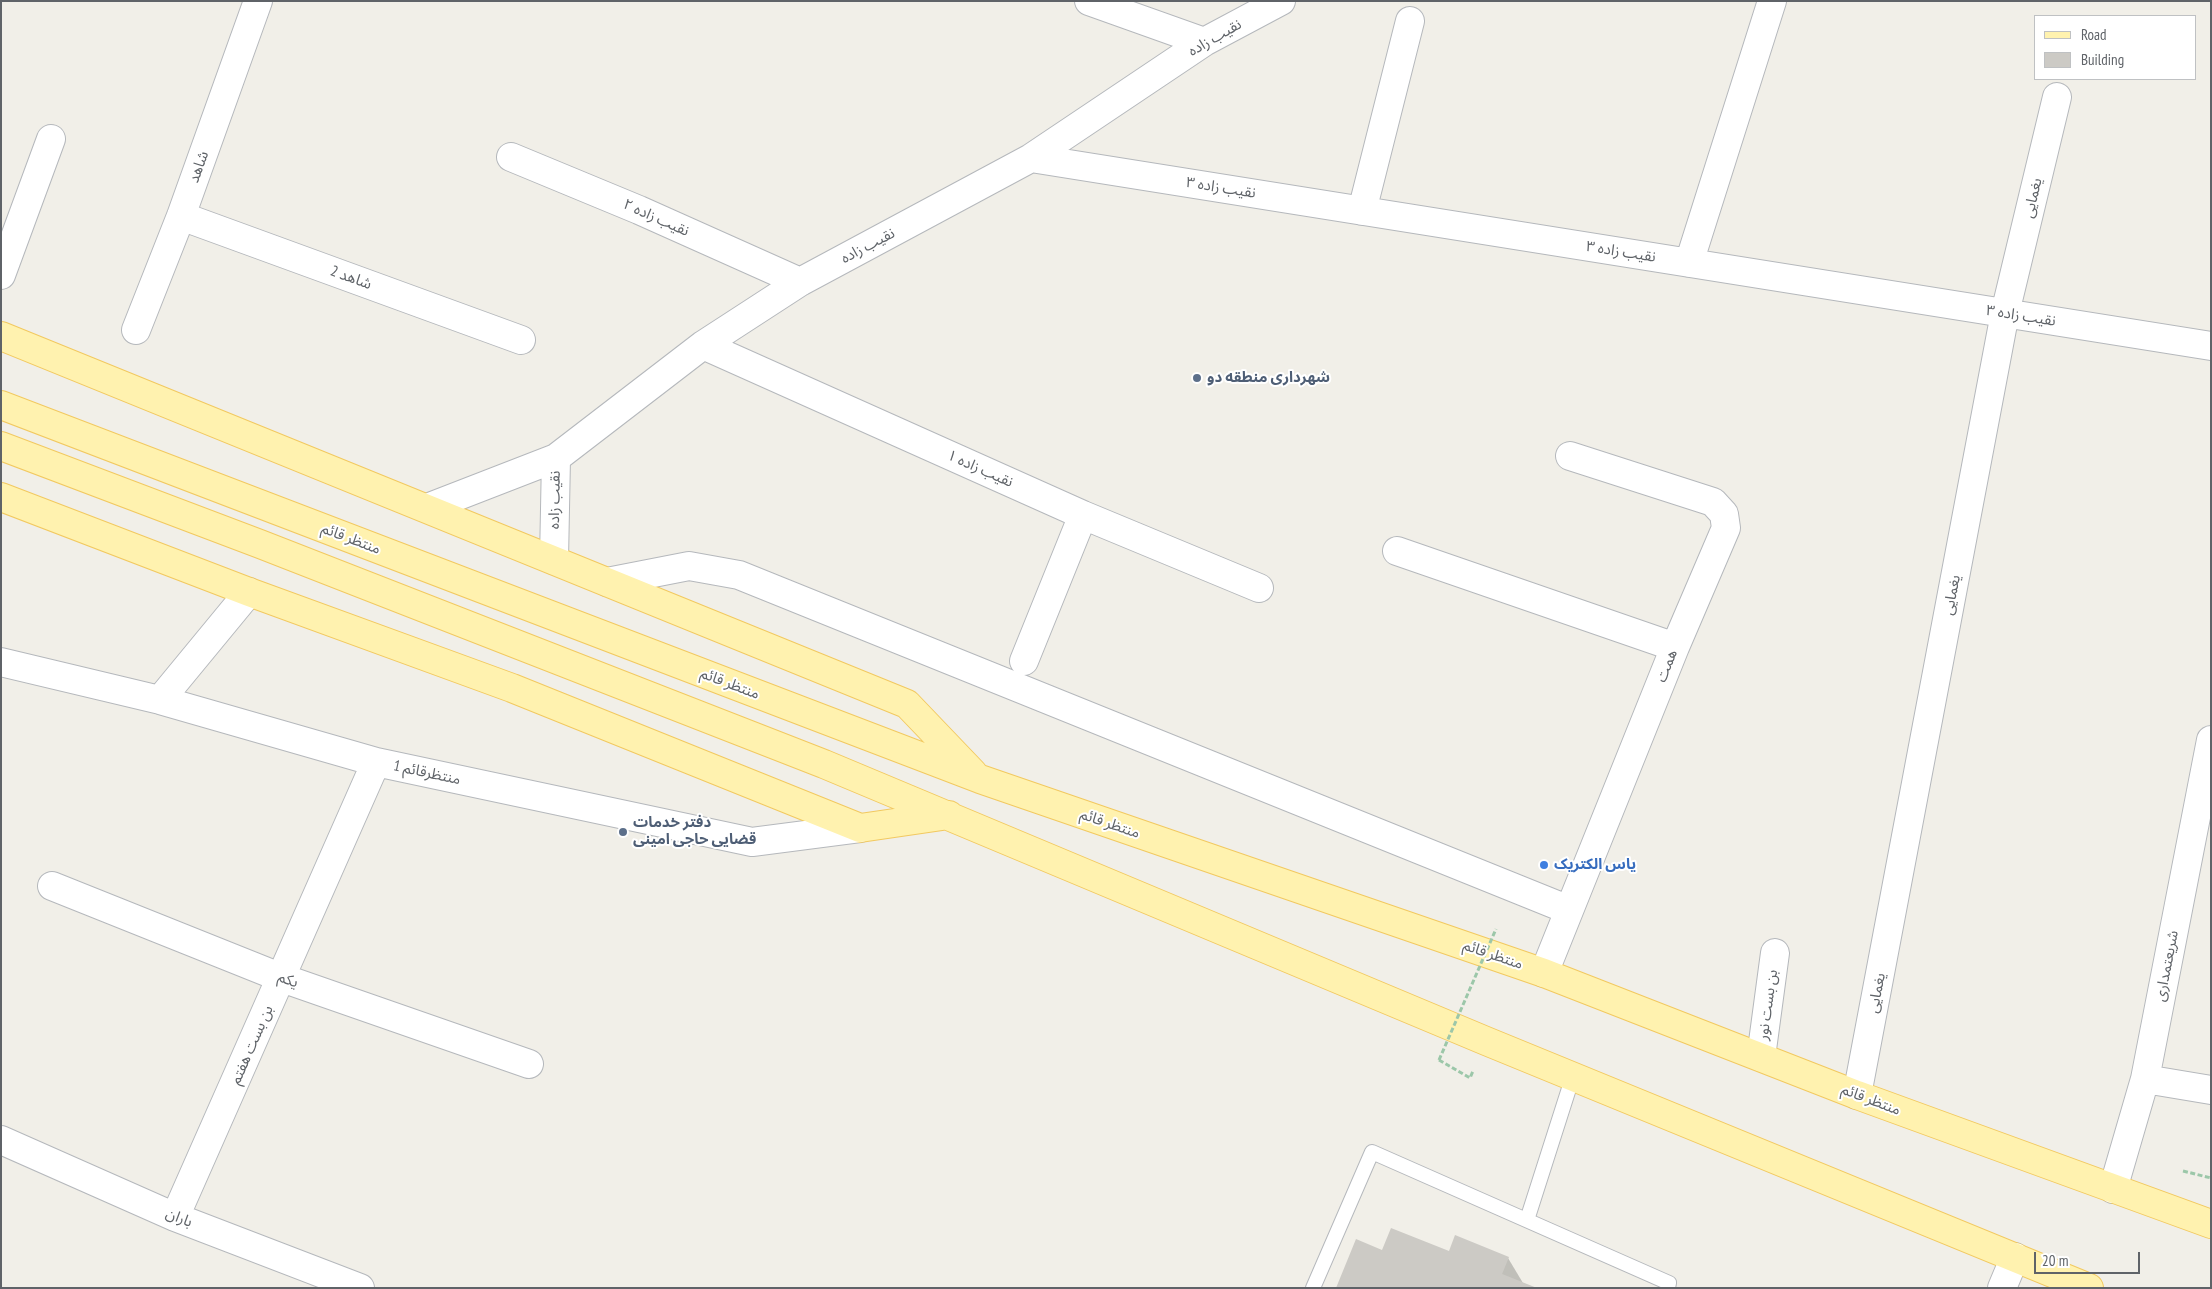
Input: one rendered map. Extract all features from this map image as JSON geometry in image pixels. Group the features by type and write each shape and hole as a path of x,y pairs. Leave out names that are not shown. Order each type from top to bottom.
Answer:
{"main road":[{"path":"1,336 907,704 980,779"},
{"name":"منتظر قائم","path":"7,407 980,779 1544,973 1857,1095 2211,1224"},
{"path":"1,446 260,544 824,764 1573,1076 2089,1288"},
{"path":"1,497 249,592 512,688 860,828 949,815"}],"street":[{"name":"شاهد","path":"136,330 181,216 258,1"},
{"path":"1089,1 1204,42"},
{"name":"نقیب زاده","path":"554,560 556,458 703,345 800,282 1031,158 1204,42 1280,1"},
{"path":"1689,263 1772,1"},
{"path":"1362,211 1410,20"},
{"name":"یغمایی","path":"1857,1095 2005,313 2057,97"},
{"path":"1,275 51,139"},
{"name":"نقیب زاده ۲","path":"511,157 638,210 800,282"},
{"name":"نقیب زاده ۳","path":"1031,158 2211,346"},
{"name":"شاهد 2","path":"181,216 521,340"},
{"name":"نقیب زاده ۱","path":"703,345 1083,515 1259,588"},
{"name":"همت","path":"1544,973 1675,647 1726,528 1724,514 1713,502 1570,456"},
{"path":"427,508 556,458"},
{"path":"1024,661 1083,515"},
{"path":"1397,551 1675,647"},
{"path":"608,582 689,566 739,574 1568,910"},
{"path":"160,700 249,592"},
{"name":"منتظرقائم 1","path":"1,662 160,700 376,762 752,842 860,828"},
{"name":"شریعتمداری","path":"2113,1189 2145,1079 2211,740"},
{"name":"بن بست هفتم","path":"175,1217 376,762"},
{"name":"یکم","path":"52,886 282,978 529,1064"},
{"name":"بن بست نور","path":"1761,1057 1775,953"},
{"path":"2145,1079 2211,1090"},
{"name":"باران","path":"1,1140 175,1217 360,1288"},
{"path":"2002,1288 2015,1257"}],"lane":[{"path":"1528,1220 1573,1076"},
{"path":"1313,1288 1372,1152 1669,1283 1668,1288"}],"path":[{"path":"1470,1078 1440,1060 1496,930"},
{"path":"2184,1171 2211,1178"}],"building":[{"path":"1391,1228 1449,1251 1455,1235 1509,1257 1502,1274 1537,1288 1336,1288 1356,1239 1382,1250"}],"place":[{"name":"شهرداری منطقه دو","path":"1197,378"},
{"name":"دفتر خدمات قضایی حاجی امینی","path":"623,832"},
{"name":"یاس الکتریک","path":"1544,865"}]}
